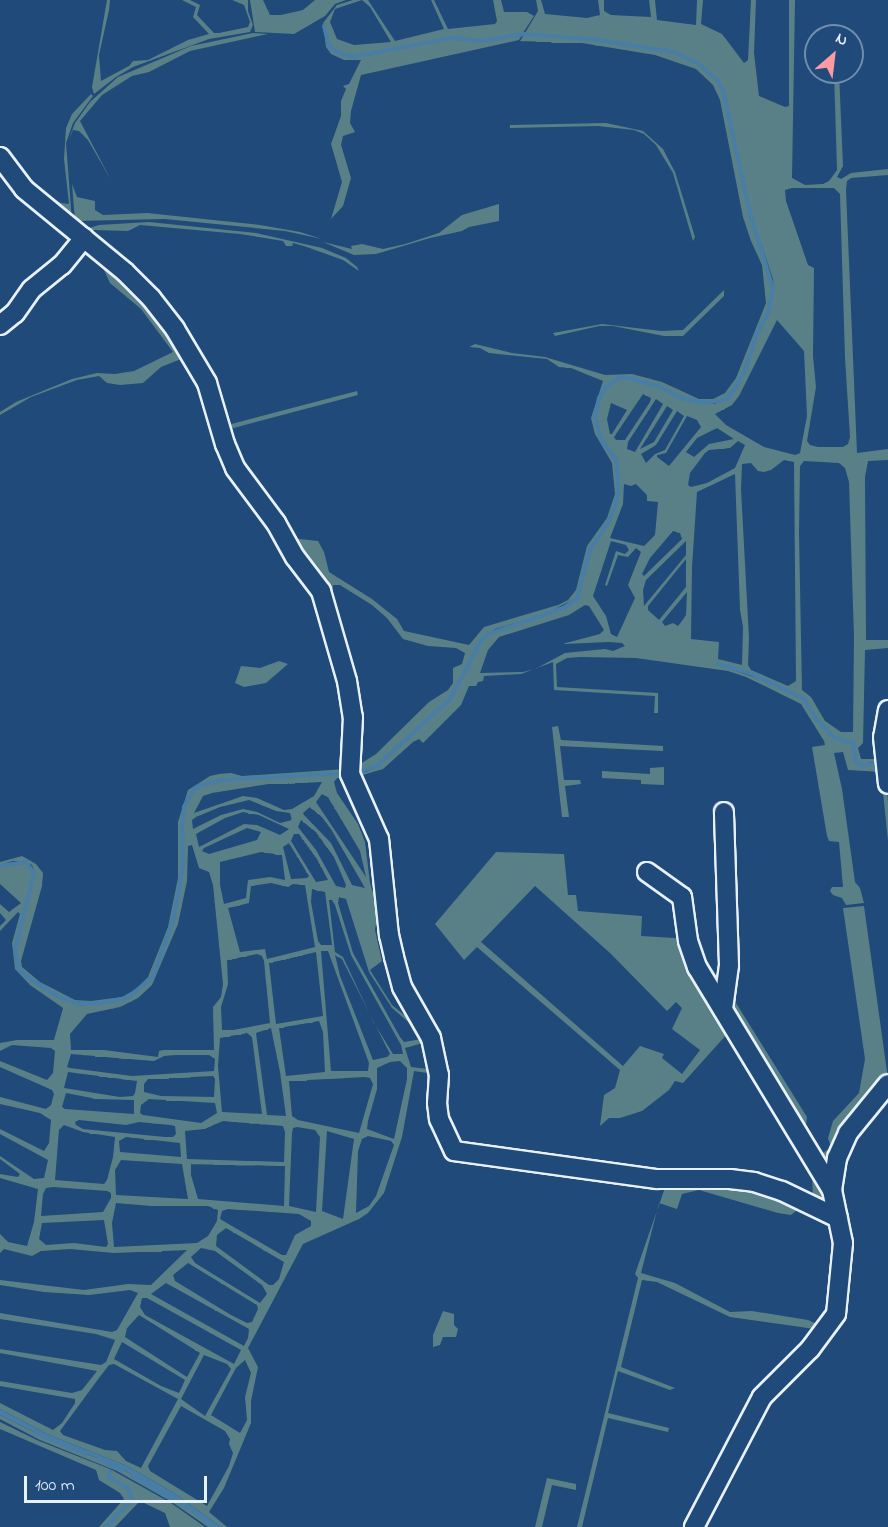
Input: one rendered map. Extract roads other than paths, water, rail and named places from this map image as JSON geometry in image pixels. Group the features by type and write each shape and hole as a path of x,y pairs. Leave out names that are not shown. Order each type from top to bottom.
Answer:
{"street":[{"path":"0,157 33,198 84,238 143,290 188,348 207,383 225,444 235,468 276,524 295,557 312,576 325,601 347,681 352,717 350,774 380,839 389,935 394,957 402,987 430,1038 439,1075 437,1103 440,1119 454,1151 657,1179 730,1179 754,1182 782,1191 838,1218"},
{"path":"0,325 15,313 32,289 62,265 84,238"},
{"path":"888,710 883,737 888,784"},
{"path":"723,1009 729,964 724,812"},
{"path":"647,872 682,897 688,941 697,967 832,1190 843,1243 836,1314 810,1349 762,1397 694,1527"},
{"path":"832,1190 837,1158 848,1133 888,1084"}],"water":[{"path":"0,1409 47,1434 127,1466 174,1493 221,1527 214,1527 187,1507 115,1465 52,1441 0,1415"}],"waterway":[{"path":"324,26 329,46 339,53 352,57 453,38 480,41 524,34 599,40 673,52 698,63 717,80 723,90 751,217 773,288 768,313 756,336 747,366 727,399 706,403 681,398 660,387 620,377 607,386 599,398 595,417 602,441 616,459 619,492 610,520 590,550 577,599 563,608 488,634 482,639 450,699 377,766 354,773"},
{"path":"718,664 750,673 804,699 816,719 835,738 853,743 856,761 860,765 879,764"},
{"path":"0,866 26,862 34,873 15,950 18,967 23,974 57,996 80,1004 127,998 153,977 174,918 183,866 184,807 193,791 199,786 221,780 346,773"},
{"path":"35,1433 86,1454"},
{"path":"99,1459 122,1470"},
{"path":"106,1527 132,1500 128,1488 109,1478 110,1471"},
{"path":"133,1477 195,1512 214,1527"}]}
